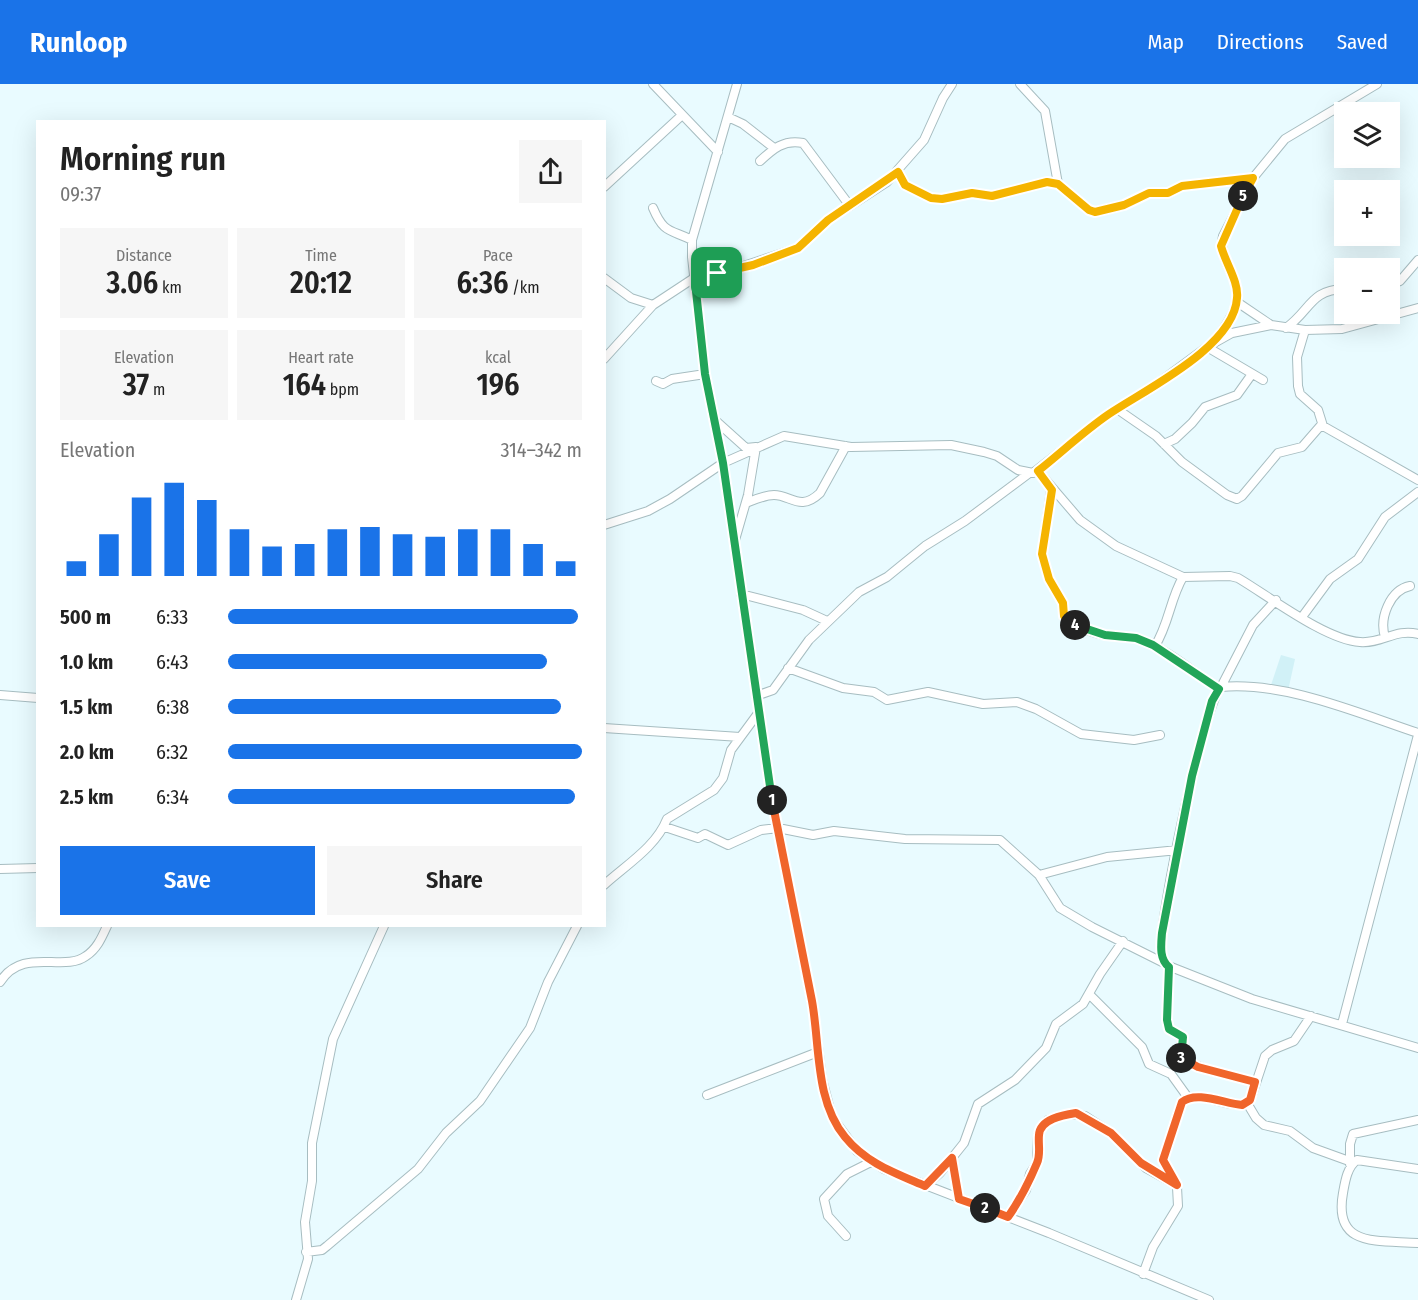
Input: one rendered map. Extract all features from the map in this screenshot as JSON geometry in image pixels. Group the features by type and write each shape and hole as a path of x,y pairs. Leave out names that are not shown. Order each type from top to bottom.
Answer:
{"street":[{"path":"653,84 681,116 718,152"},
{"path":"737,84 692,240 694,280 705,374 723,463 756,696 778,828 814,1014 818,1052 832,1117 844,1136 871,1162 925,1186 1008,1217 1209,1300"},
{"path":"606,355 653,305 694,280 798,248 828,220 898,172 924,140 952,84"},
{"path":"1020,84 1042,105 1045,111 1058,184"},
{"path":"1217,341 1237,302 1237,292 1221,246 1223,236 1253,178 1285,139 1377,84"},
{"path":"606,185 681,116"},
{"path":"728,117 743,124 774,148"},
{"path":"760,161 774,148 786,142 803,143 850,206"},
{"path":"898,172 905,185 931,198 942,199 972,193 992,196 1047,182 1058,184 1089,210 1095,212 1124,205 1153,192 1168,193 1182,186 1253,178"},
{"path":"652,208 659,224 666,230 692,240"},
{"path":"1400,281 1418,260"},
{"path":"606,279 632,298 653,305"},
{"path":"1286,328 1301,316 1320,293 1334,291"},
{"path":"1237,302 1271,325 1305,330 1342,329 1418,309"},
{"path":"756,696 773,690 827,621 859,592 887,577 925,546 964,521 1028,474 1038,471 1118,409 1146,392 1207,347 1232,333 1271,325"},
{"path":"1305,330 1297,357 1298,386 1300,394 1318,410 1322,424 1378,459 1418,480"},
{"path":"1207,347 1263,380"},
{"path":"656,381 663,384 672,379 705,374"},
{"path":"1164,444 1175,439 1205,407 1237,395 1252,374"},
{"path":"1118,409 1134,418 1182,462 1227,495 1237,499 1247,491 1278,453 1302,447 1322,424"},
{"path":"714,419 746,448 756,447"},
{"path":"606,525 626,520 670,500 723,463 784,436 846,446 951,445 997,456 1028,474"},
{"path":"746,503 772,495 796,502 814,498 820,493 846,446"},
{"path":"734,544 746,503 756,447"},
{"path":"1038,471 1080,520 1116,546 1183,577 1230,576 1276,600 1320,630 1338,637 1360,642 1385,637 1398,631 1418,634"},
{"path":"1052,490 1042,554 1049,579 1063,603 1064,616 1075,625 1111,636 1136,638 1155,646 1220,688 1247,686 1308,698 1374,717 1418,734 1342,1024"},
{"path":"1302,616 1330,579 1358,559 1385,517 1418,492"},
{"path":"1155,646 1165,630 1174,591 1183,577"},
{"path":"1385,637 1385,610 1400,590 1410,586"},
{"path":"741,594 803,610 827,621"},
{"path":"1255,1082 1211,1071 1182,1060 1180,1053 1183,1037 1169,1029 1167,1020 1167,965 1161,947 1192,776 1212,701 1253,625 1276,600"},
{"path":"788,669 843,688 874,692 886,700 928,692 983,704 1017,702 1036,709 1081,734 1134,740 1160,735"},
{"path":"0,695 36,698"},
{"path":"606,883 647,848 671,817 714,790 723,778 728,756 759,712"},
{"path":"606,728 740,737"},
{"path":"665,827 698,838 705,834 728,845 761,830 778,828 813,835 834,831 905,839 1000,840 1039,875 1060,908 1167,965 1252,999 1418,1048"},
{"path":"1039,875 1107,857 1178,850"},
{"path":"0,869 36,868"},
{"path":"0,982 12,969 27,963 82,959 94,948 106,927"},
{"path":"296,1300 307,1267 305,1222 312,1181 312,1143 333,1039 384,927"},
{"path":"306,1251 322,1250 418,1169 446,1133 480,1101 530,1028 548,982 576,927"},
{"path":"925,1186 952,1158 971,1128 978,1104 1015,1080 1046,1048 1056,1024 1076,1011 1090,995 1100,974 1123,941"},
{"path":"1090,995 1142,1047 1149,1064 1171,1074 1189,1099"},
{"path":"1247,1103 1267,1054 1294,1041 1311,1016"},
{"path":"707,1095 818,1052"},
{"path":"1143,1274 1153,1247 1175,1214 1177,1185 1163,1160 1182,1102 1189,1099 1208,1098 1237,1105 1247,1103"},
{"path":"1247,1103 1256,1118 1264,1125 1290,1131 1313,1148 1350,1164 1361,1160 1418,1169"},
{"path":"1008,1217 1026,1190 1030,1174 1037,1163 1040,1131 1048,1120 1070,1114 1085,1116 1111,1133 1141,1163 1177,1185"},
{"path":"1418,1120 1351,1136 1350,1164 1341,1207 1341,1219 1344,1227 1350,1232 1369,1239 1418,1243"},
{"path":"952,1158 959,1199"},
{"path":"846,1236 828,1216 824,1199 847,1174 871,1162"}],"shaded area":[{"path":"1281,655 1295,659 1288,691 1271,685"}],"route":[{"path":"898,172 903,184 931,198 942,199 972,193 992,196 1047,182 1058,184 1091,212 1124,205 1153,192 1162,194 1182,186 1199,186 1213,182 1253,178 1223,236 1221,246 1224,260 1234,283 1237,298 1235,309 1217,341 1146,392 1111,412 1038,471 1052,490 1047,505 1042,554 1049,579 1063,603 1064,616 1075,625 1090,631 1111,636 1123,635 1153,645 1219,689 1212,701 1192,776 1162,933 1162,954 1164,963 1169,967 1170,990 1167,1020 1169,1029 1183,1037 1180,1053 1182,1060 1211,1071 1255,1082 1250,1100 1242,1105 1208,1098 1189,1099 1182,1102 1163,1160 1163,1164 1177,1185 1168,1182 1141,1163 1131,1150 1111,1133 1085,1116 1070,1114 1059,1119 1048,1120 1043,1125 1038,1136 1037,1163 1030,1174 1026,1190 1008,1217 959,1199 952,1158 925,1186 871,1162 844,1136 832,1117 822,1079 814,1014 770,788 723,463 705,374 695,282 717,273 753,265 798,248 828,220 887,182 898,172"}]}
